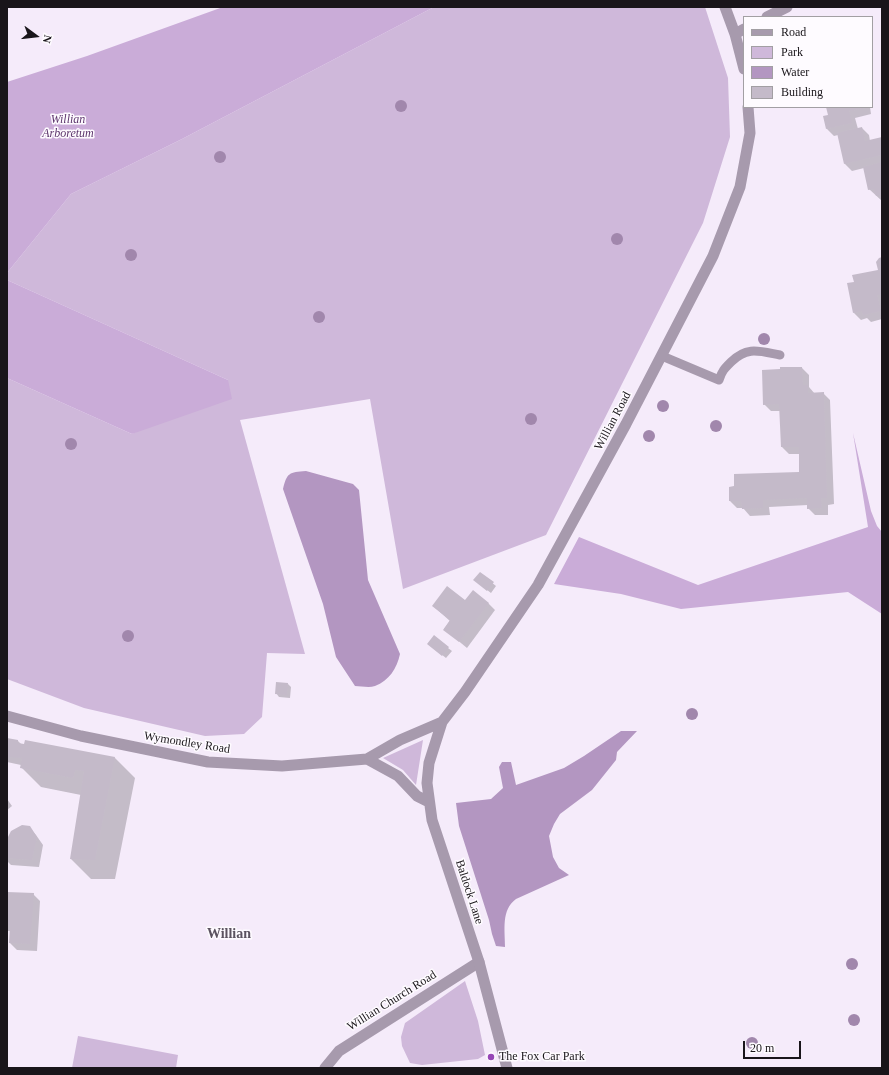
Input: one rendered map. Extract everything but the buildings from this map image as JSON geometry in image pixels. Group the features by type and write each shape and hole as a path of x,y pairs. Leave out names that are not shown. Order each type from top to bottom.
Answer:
{"street":[{"path":"725,7 739,32 743,62"},
{"path":"770,16 787,7"},
{"name":"Willian Road","path":"442,722 465,692 538,585 662,356 713,256 740,187 750,133 748,108"},
{"name":"Wymondley Road","path":"7,716 81,736 208,762 282,766 367,759 400,740 442,722"},
{"name":"Baldock Lane","path":"442,722 429,763 427,783 432,820 479,962 507,1068"},
{"path":"367,759 398,776 416,796 429,802"},
{"name":"Willian Church Road","path":"325,1068 339,1051 479,962"}],"lane":[{"path":"662,356 720,380 722,372 739,354 754,350 780,354"}],"green space":[{"name":"Willian Arboretum","path":"223,7 434,7 182,139 71,194 7,273 7,82 87,56"},
{"path":"434,7 705,7 728,78 730,137 703,223 546,535 403,589 370,399 240,420 305,654 267,653 262,717 244,734 205,736 84,708 7,679 7,378 132,434 228,380 7,280 7,273 71,194 182,139"},
{"path":"7,280 228,380 232,399 132,434 7,378"},
{"path":"853,433 871,511 877,526 882,532 882,614 848,592 681,609 621,594 554,584 579,537 698,585 868,527"},
{"path":"423,740 416,785 403,770 383,758"},
{"path":"465,981 478,1021 485,1055 478,1059 422,1065 410,1063 402,1046 401,1037 405,1023"},
{"path":"78,1036 178,1055 176,1068 72,1068"}],"water":[{"path":"306,471 353,484 359,490 368,580 400,654 392,673 384,681 375,686 355,686 336,657 323,604 283,489 290,474"},
{"path":"621,731 637,731 617,752 616,760 592,790 560,814 549,836 553,857 559,868 569,875 516,899 511,904 506,915 505,947 496,946 459,826 456,803 491,799 503,788 499,767 502,762 511,762 516,785 564,768"}],"place":[{"name":"The Fox Car Park","path":"491,1057"}],"district":[{"name":"Willian","path":"229,934"}]}
